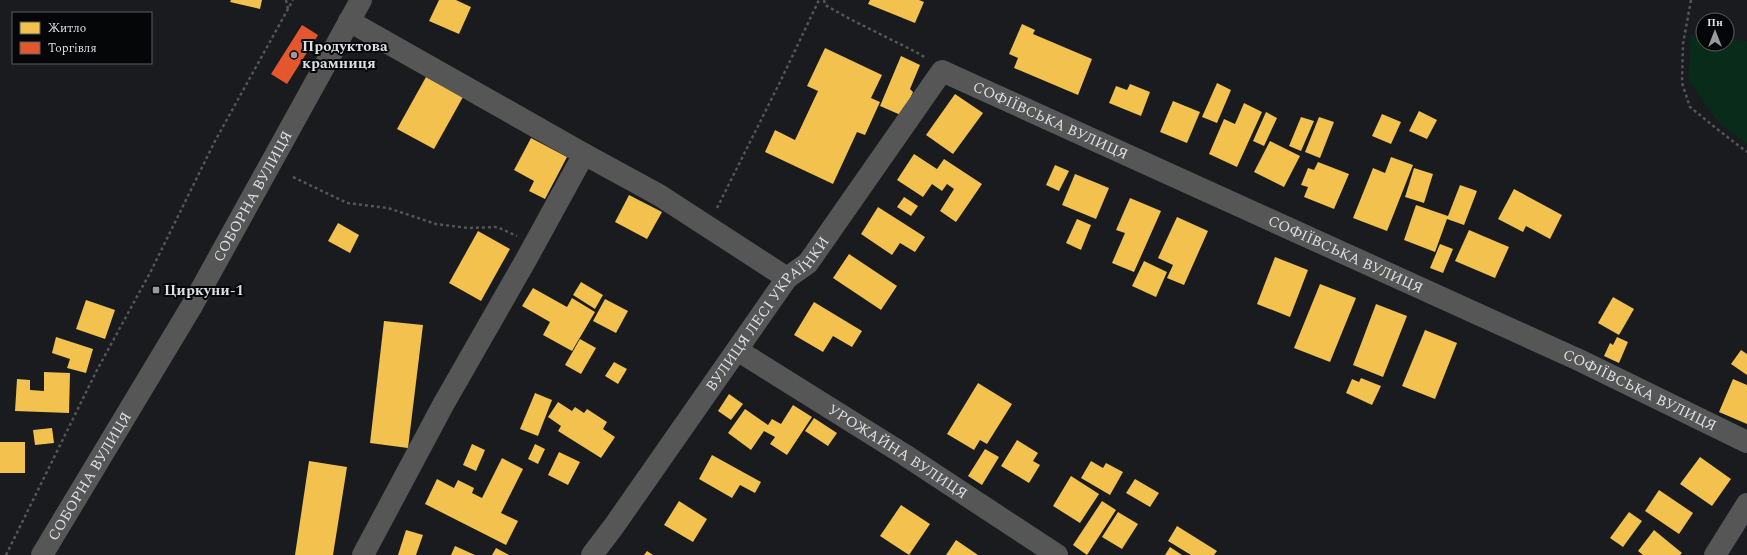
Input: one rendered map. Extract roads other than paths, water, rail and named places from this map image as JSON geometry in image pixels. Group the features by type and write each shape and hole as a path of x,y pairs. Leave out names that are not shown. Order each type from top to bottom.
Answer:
{"street":[{"name":"СОБОРНА ВУЛИЦЯ","path":"42,555 193,304 361,0"},
{"path":"349,21 659,195 787,278"},
{"name":"ВУЛИЦЯ ЛЕСІ УКРАЇНКИ","path":"592,555 614,526 787,278 808,263 942,71"},
{"name":"СОФІЇВСЬКА ВУЛИЦЯ","path":"942,71 1579,360 1747,442"},
{"path":"362,555 443,405 584,154"},
{"name":"УРОЖАЙНА ВУЛИЦЯ","path":"737,350 898,451 1057,555"},
{"path":"1714,555 1747,504"}],"place":[{"name":"Продуктова крамниця","path":"294,55"},
{"name":"Циркуни-1","path":"156,290"}]}
